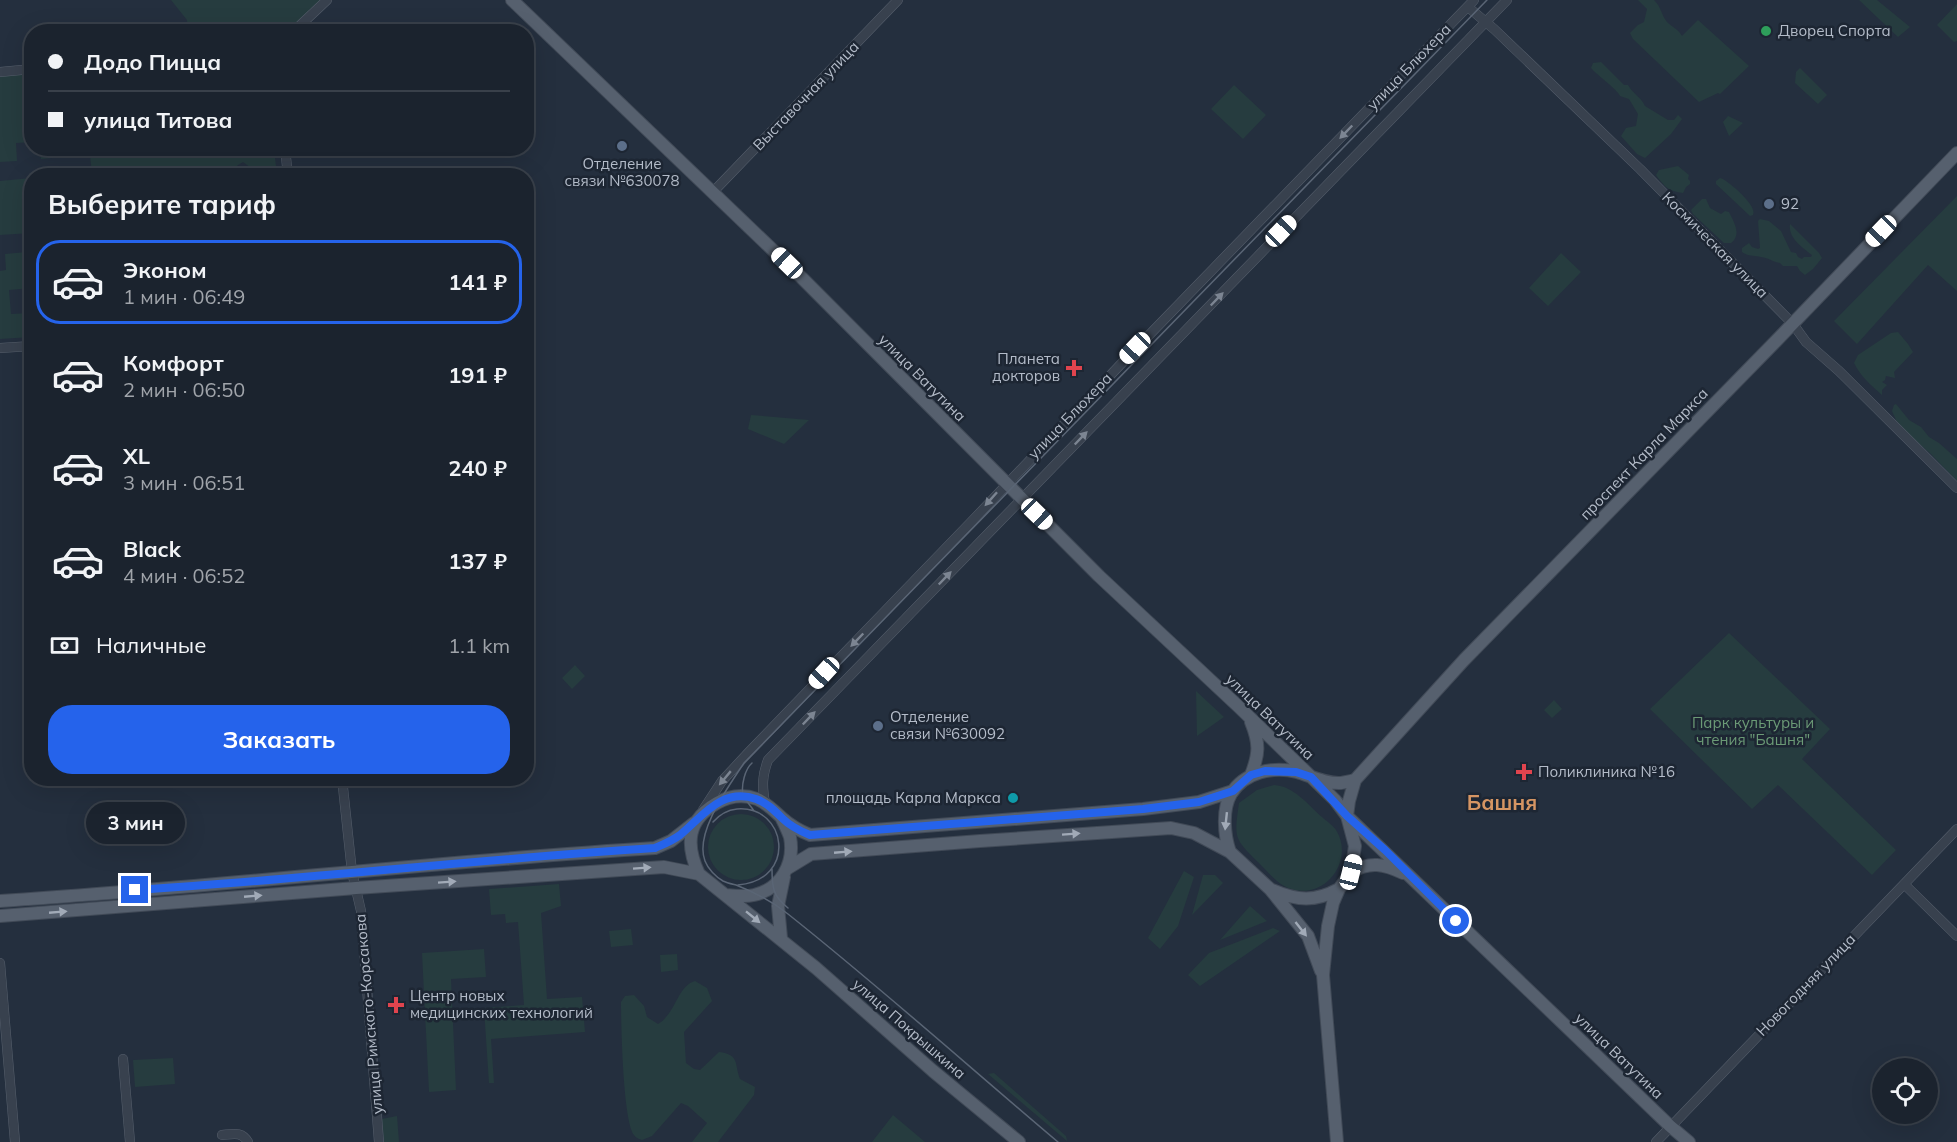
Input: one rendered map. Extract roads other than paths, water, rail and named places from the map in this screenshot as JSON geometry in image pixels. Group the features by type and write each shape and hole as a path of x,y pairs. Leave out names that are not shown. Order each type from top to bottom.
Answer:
{"main road":[{"name":"улица Ватутина","path":"512,0 802,278 1099,576 1311,777"},
{"name":"проспект Карла Маркса","path":"1355,780 1464,660 1957,153"},
{"path":"1230,852 1224,828 1227,801 1233,791 1251,775 1258,753 1257,736 1246,713"},
{"path":"1251,775 1280,770 1296,772 1324,781 1341,783 1355,780 1347,816 1355,846 1351,872 1339,888 1333,903 1323,975 1337,1142"},
{"path":"1311,777 1347,816"},
{"path":"0,901 655,848 671,841 720,801 743,796 765,803 796,829 810,835 1143,809 1199,802 1233,791"},
{"name":"улица Ватутина","path":"1347,816 1689,1142"},
{"path":"698,818 692,831 691,852 699,874"},
{"path":"780,938 778,906 790,854 790,837 782,818"},
{"path":"0,916 664,867 699,874 726,895 756,895 772,886 786,872 812,854 1171,828 1194,833 1230,852 1270,889 1308,936 1323,975"},
{"path":"1351,872 1369,864 1379,864 1411,877"},
{"path":"1270,889 1288,897 1316,899 1339,888"},
{"name":"улица Покрышкина","path":"726,895 780,938 1018,1142"}],"street":[{"path":"302,24 327,0"},
{"name":"Выставочная улица","path":"713,192 898,0"},
{"name":"улица Блюхера","path":"765,803 762,786 768,760 1507,0"},
{"name":"улица Блюхера","path":"698,818 722,781 748,753 1471,4"},
{"name":"Космическая улица","path":"1471,4 1486,22 1640,169 1793,324 1806,342 1839,371 1957,489"},
{"path":"0,72 24,70"},
{"path":"0,348 24,346"},
{"name":"улица Римского-Корсакова","path":"343,786 352,872 362,911 380,1142"},
{"name":"Новогодняя улица","path":"1656,1142 1957,829"},
{"path":"1904,884 1957,936"},
{"path":"0,963 15,1142"},
{"path":"123,1059 130,1142"},
{"path":"222,1135 242,1134 248,1142"}],"tram line":[{"path":"1058,1142 788,914 763,898 723,881 715,875 705,861 704,837 722,797 744,763 1487,0"},
{"path":"752,763 743,782 743,795 754,811"},
{"path":"713,822 730,810 754,811 767,818 775,830 779,844 777,858 770,870 757,880 738,885"},
{"path":"772,869 774,891 779,900 788,908"}],"place":[{"name":"Дворец Спорта","path":"1766,31"},
{"name":"Отделение связи №630078","path":"622,146"},
{"name":"92","path":"1769,204"},
{"name":"Планета докторов","path":"1074,368"},
{"name":"Отделение связи №630092","path":"878,726"},
{"name":"Поликлиника №16","path":"1524,772"},
{"name":"площадь Карла Маркса","path":"1013,798"},
{"name":"Центр новых медицинских технологий","path":"396,1005"}],"district":[{"name":"Башня","path":"1502,803"}],"park label":[{"name":"Парк культуры и чтения \"Башня\"","path":"1753,732"}]}
